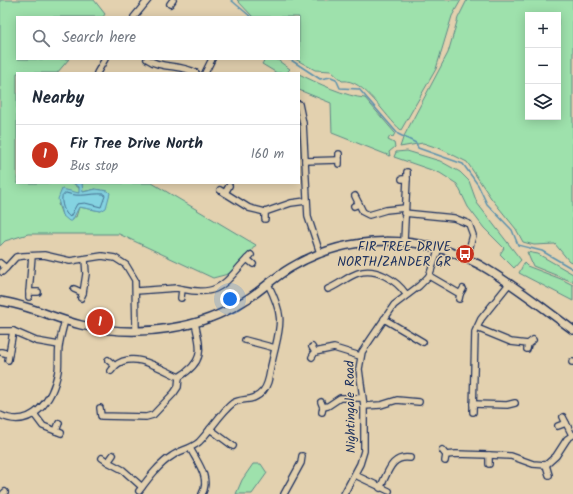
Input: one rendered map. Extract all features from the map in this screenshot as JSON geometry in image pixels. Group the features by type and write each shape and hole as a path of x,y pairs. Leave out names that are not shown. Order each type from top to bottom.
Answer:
{"street":[{"path":"135,16 148,0"},
{"path":"98,72 104,60"},
{"path":"149,60 154,63 189,69 194,72"},
{"path":"206,72 212,60"},
{"path":"166,72 168,65"},
{"path":"300,108 303,122 302,153 305,161 306,201 310,226 320,253"},
{"path":"305,161 339,159"},
{"path":"404,241 404,179 407,172"},
{"path":"229,186 222,191 249,208 265,212 291,203 306,201"},
{"path":"355,196 356,205 363,212 369,215 386,210 405,211 454,218 470,224 473,235 469,250"},
{"path":"265,212 265,219"},
{"path":"0,301 28,307 65,320 100,328 136,331 166,329 195,323 215,316 244,301 290,268 320,253 336,248 377,241 404,241 439,248 479,265 509,284 573,330"},
{"name":"Nightingale Road","path":"344,494 355,475 364,452 364,406 359,369 360,356 364,347 394,305 406,294 419,286 429,276 439,248"},
{"path":"0,263 4,270 16,257 44,255 70,261 102,256 115,258 121,261 133,274 136,291 136,331"},
{"path":"32,256 29,294 38,292"},
{"path":"136,291 172,288 202,292 217,289 249,257 253,264"},
{"path":"74,289 82,295 86,274 85,259"},
{"path":"327,290 356,274 366,272 389,278 398,284 406,294"},
{"path":"429,276 448,289 460,294"},
{"path":"102,458 123,470 140,489 171,456 190,448 233,404 253,399 265,389 269,381 275,348 280,334 280,317 277,302 268,284"},
{"path":"473,412 474,338 481,319 509,284"},
{"path":"181,298 182,289"},
{"path":"384,319 423,342"},
{"path":"0,415 15,420 26,418 34,414 42,407 58,372 59,345 65,320"},
{"path":"179,377 198,362 201,349 195,323"},
{"path":"477,328 511,342 530,344"},
{"path":"0,331 12,332 36,341 59,345"},
{"path":"1,352 8,357 12,332"},
{"path":"244,340 275,348"},
{"path":"313,352 334,348 360,356"},
{"path":"108,360 113,369 123,361 143,361 179,377"},
{"path":"100,408 101,416 146,417 153,415 174,393 178,387 179,377"},
{"path":"322,407 328,406 340,398 362,398"},
{"path":"364,406 381,405 397,400 421,402"},
{"path":"473,404 507,405 516,403"},
{"path":"34,414 43,426 59,432 59,423"},
{"path":"442,450 446,458 456,454 511,456 533,464 546,465 556,456 567,440 573,435 564,420 558,426"},
{"path":"210,429 233,446"},
{"path":"190,448 206,480 205,489 202,494"},
{"path":"108,462 113,455"},
{"path":"284,494 301,462 302,455"},
{"path":"489,455 489,464"},
{"path":"380,488 396,459 401,457 411,458"},
{"path":"546,465 549,475"},
{"path":"355,475 389,491"}],"green space":[{"path":"0,0 94,0 105,14 104,16 16,16 16,60 68,60 58,72 16,72 16,184 74,184 80,189 79,193 58,204 62,215 76,217 79,207 101,211 96,189 82,192 82,184 154,184 256,245 232,273 213,278 119,234 28,234 5,241 0,246"},
{"path":"237,0 461,0 452,16 436,69 401,130 374,100 358,86 350,82 342,81 331,71 315,70 297,60 300,60 300,16 252,16"},
{"path":"467,0 573,0 573,262 569,261 555,244 534,245 523,242 516,229 491,198 467,162 441,149 423,143 400,147 403,138 448,53 458,18"},
{"path":"264,60 277,60 290,69 287,72 275,72 262,64"},
{"path":"300,74 340,92 365,98 395,133 393,137 390,136 388,140 394,143 395,147 389,152 390,156 332,133 331,103 300,90"},
{"path":"407,151 440,161 460,172 469,181 477,203 521,260 514,268 500,254 504,248 484,228 468,207 457,184 440,173 394,157 396,152"},
{"path":"527,252 538,254 573,274 573,282 533,266"},
{"path":"524,263 527,266 573,285 573,301 519,273"},
{"path":"253,464 261,464 267,473 252,494 236,494 242,480"}],"water":[{"path":"74,184 82,184 83,192 96,189 108,191 110,193 106,208 101,211 79,207 72,221 69,221 62,215 58,199 62,189 79,193 79,187"}],"waterway":[{"path":"231,0 250,16"},
{"path":"291,60 320,79 331,77 336,79 340,88 359,89 398,134 416,143 418,148 463,164 478,185 487,204 512,230 518,245 542,251 573,269"}],"place":[{"name":"FIR TREE DRIVE NORTH/ZANDER GR","path":"465,254"},
{"name":"Fir Tree Drive North","path":"100,322"}]}
